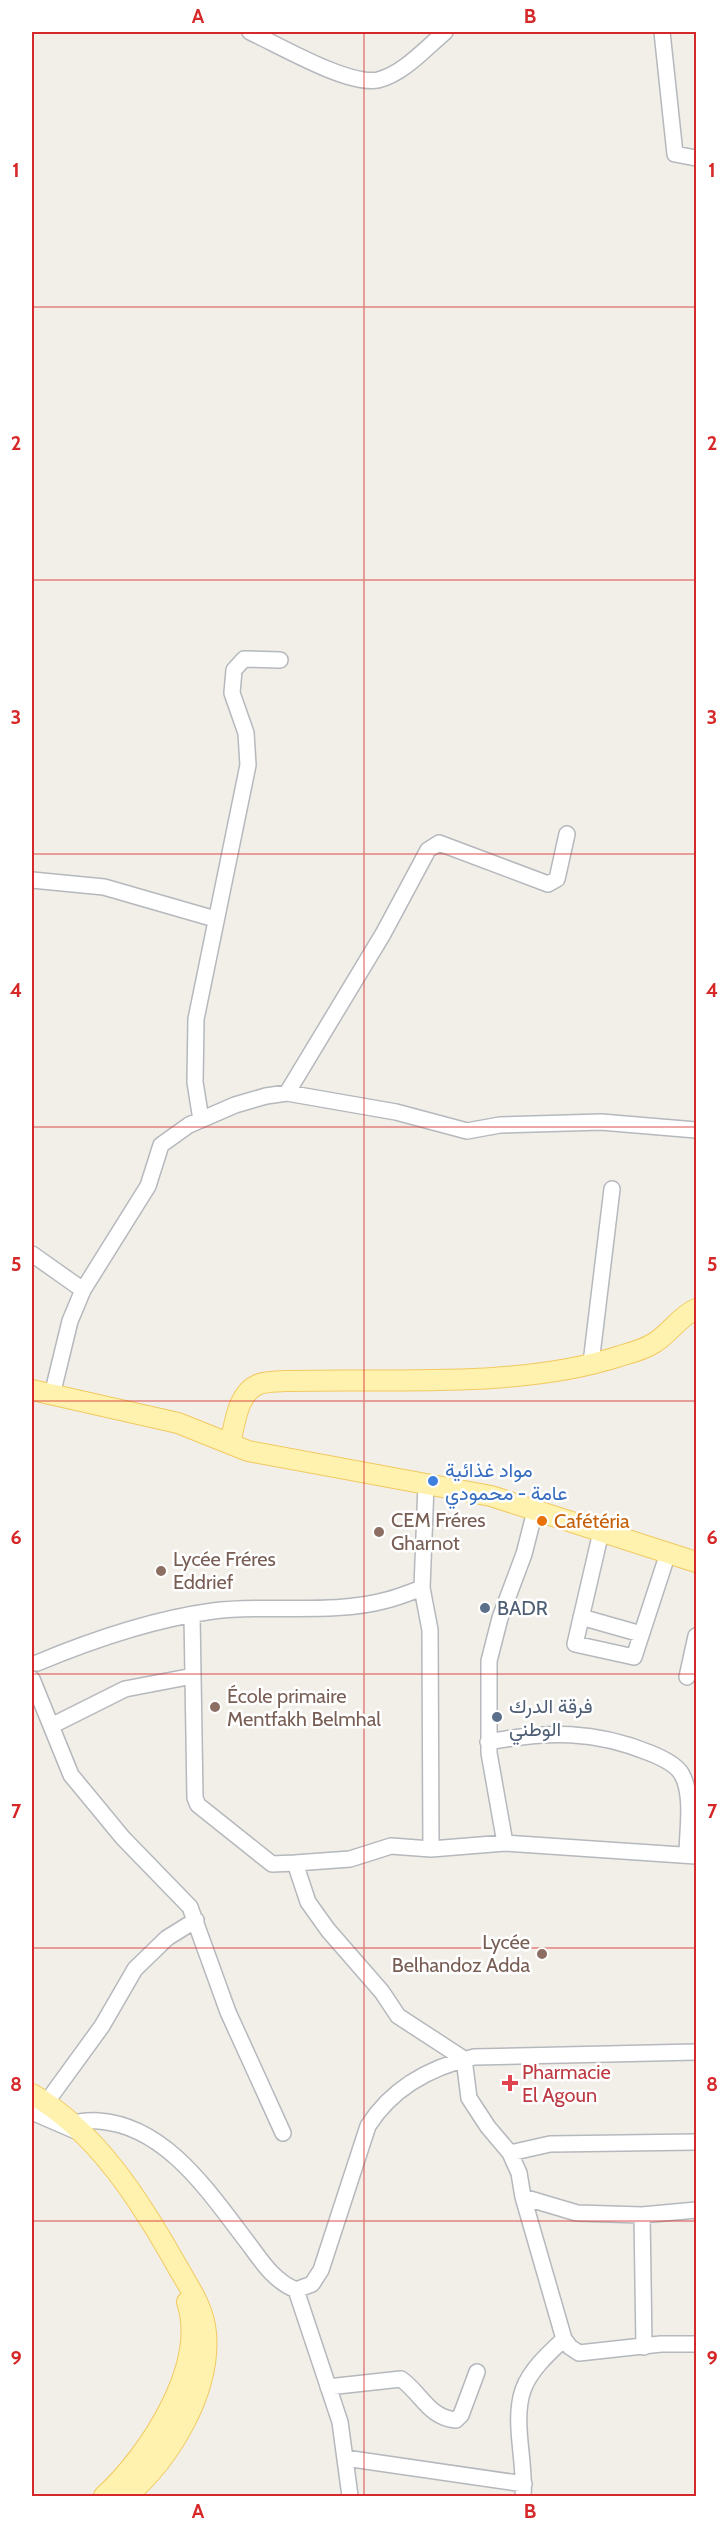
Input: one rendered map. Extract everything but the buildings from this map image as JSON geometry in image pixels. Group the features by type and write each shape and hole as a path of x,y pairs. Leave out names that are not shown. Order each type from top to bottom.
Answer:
{"main road":[{"path":"230,1443 242,1401 247,1392 258,1384 285,1381 514,1376 591,1363 655,1343 696,1309"},
{"path":"32,1390 178,1423 230,1443 285,1459 491,1496 696,1562"},
{"path":"36,2103 76,2128 119,2176 170,2254 204,2315 206,2345 204,2366 191,2408 178,2433 151,2472 127,2496"},
{"path":"104,2496 154,2434 181,2382 191,2344 192,2326 190,2312 170,2254"}],"street":[{"path":"250,32 345,76 377,80 404,67 445,32"},
{"path":"662,32 675,154 696,158"},
{"path":"201,1120 195,1082 195,1019 248,765 246,733 232,693 234,670 244,659 280,660"},
{"path":"286,1093 383,934 428,850 439,843 548,884 557,879 567,834"},
{"path":"32,880 104,887 215,919"},
{"path":"51,1395 70,1321 83,1290 148,1186 161,1145 189,1125 235,1105 286,1093 396,1112 467,1131 500,1125 589,1122 696,1130"},
{"path":"591,1363 612,1189"},
{"path":"32,1254 83,1290"},
{"path":"426,1485 422,1588 430,1630 431,1849"},
{"path":"505,1843 489,1742 489,1661 500,1618 524,1554 535,1511"},
{"path":"601,1532 575,1644 634,1657 668,1553"},
{"path":"283,2133 228,2012 190,1907 123,1838 70,1775 32,1679 38,1674 34,1660 135,1629 192,1615 214,1611 375,1602 422,1588"},
{"path":"192,1615 195,1798 198,1805 272,1864 350,1859 391,1846 431,1849 505,1843 692,1855 687,1794 681,1772 663,1758 620,1740 570,1733 530,1734 489,1742"},
{"path":"581,1617 641,1634"},
{"path":"687,1677 696,1636"},
{"path":"51,1726 125,1689 193,1676"},
{"path":"295,1863 308,1902 328,1930 382,1992 398,2016 464,2059 470,2098 488,2127 510,2153 519,2173 523,2197 564,2339 570,2347 579,2353 696,2343"},
{"path":"36,2103 102,2026 135,1969 167,1938 196,1920"},
{"path":"296,2290 312,2284 321,2270 368,2126 380,2106 410,2082 446,2064 464,2059 696,2052"},
{"path":"76,2128 99,2121 135,2130 169,2151 211,2196 273,2276 296,2290 340,2422 350,2496"},
{"path":"510,2153 550,2144 696,2142"},
{"path":"523,2197 577,2213 642,2215 696,2210"},
{"path":"642,2215 644,2347"},
{"path":"345,2458 524,2490 520,2412 523,2390 533,2373 564,2339"},
{"path":"328,2387 401,2379 427,2407 447,2419 456,2420 461,2415 477,2372"}],"place":[{"name":"مواد غذائية عامة - محمودي","path":"433,1481"},
{"name":"Cafétéria","path":"542,1521"},
{"name":"CEM Fréres Gharnot","path":"379,1532"},
{"name":"Lycée Fréres Eddrief","path":"161,1571"},
{"name":"BADR","path":"485,1608"},
{"name":"École primaire Mentfakh Belmhal","path":"215,1707"},
{"name":"فرقة الدرك الوطني","path":"497,1717"},
{"name":"Lycée Belhandoz Adda","path":"542,1954"},
{"name":"Pharmacie El Agoun","path":"510,2083"}]}
